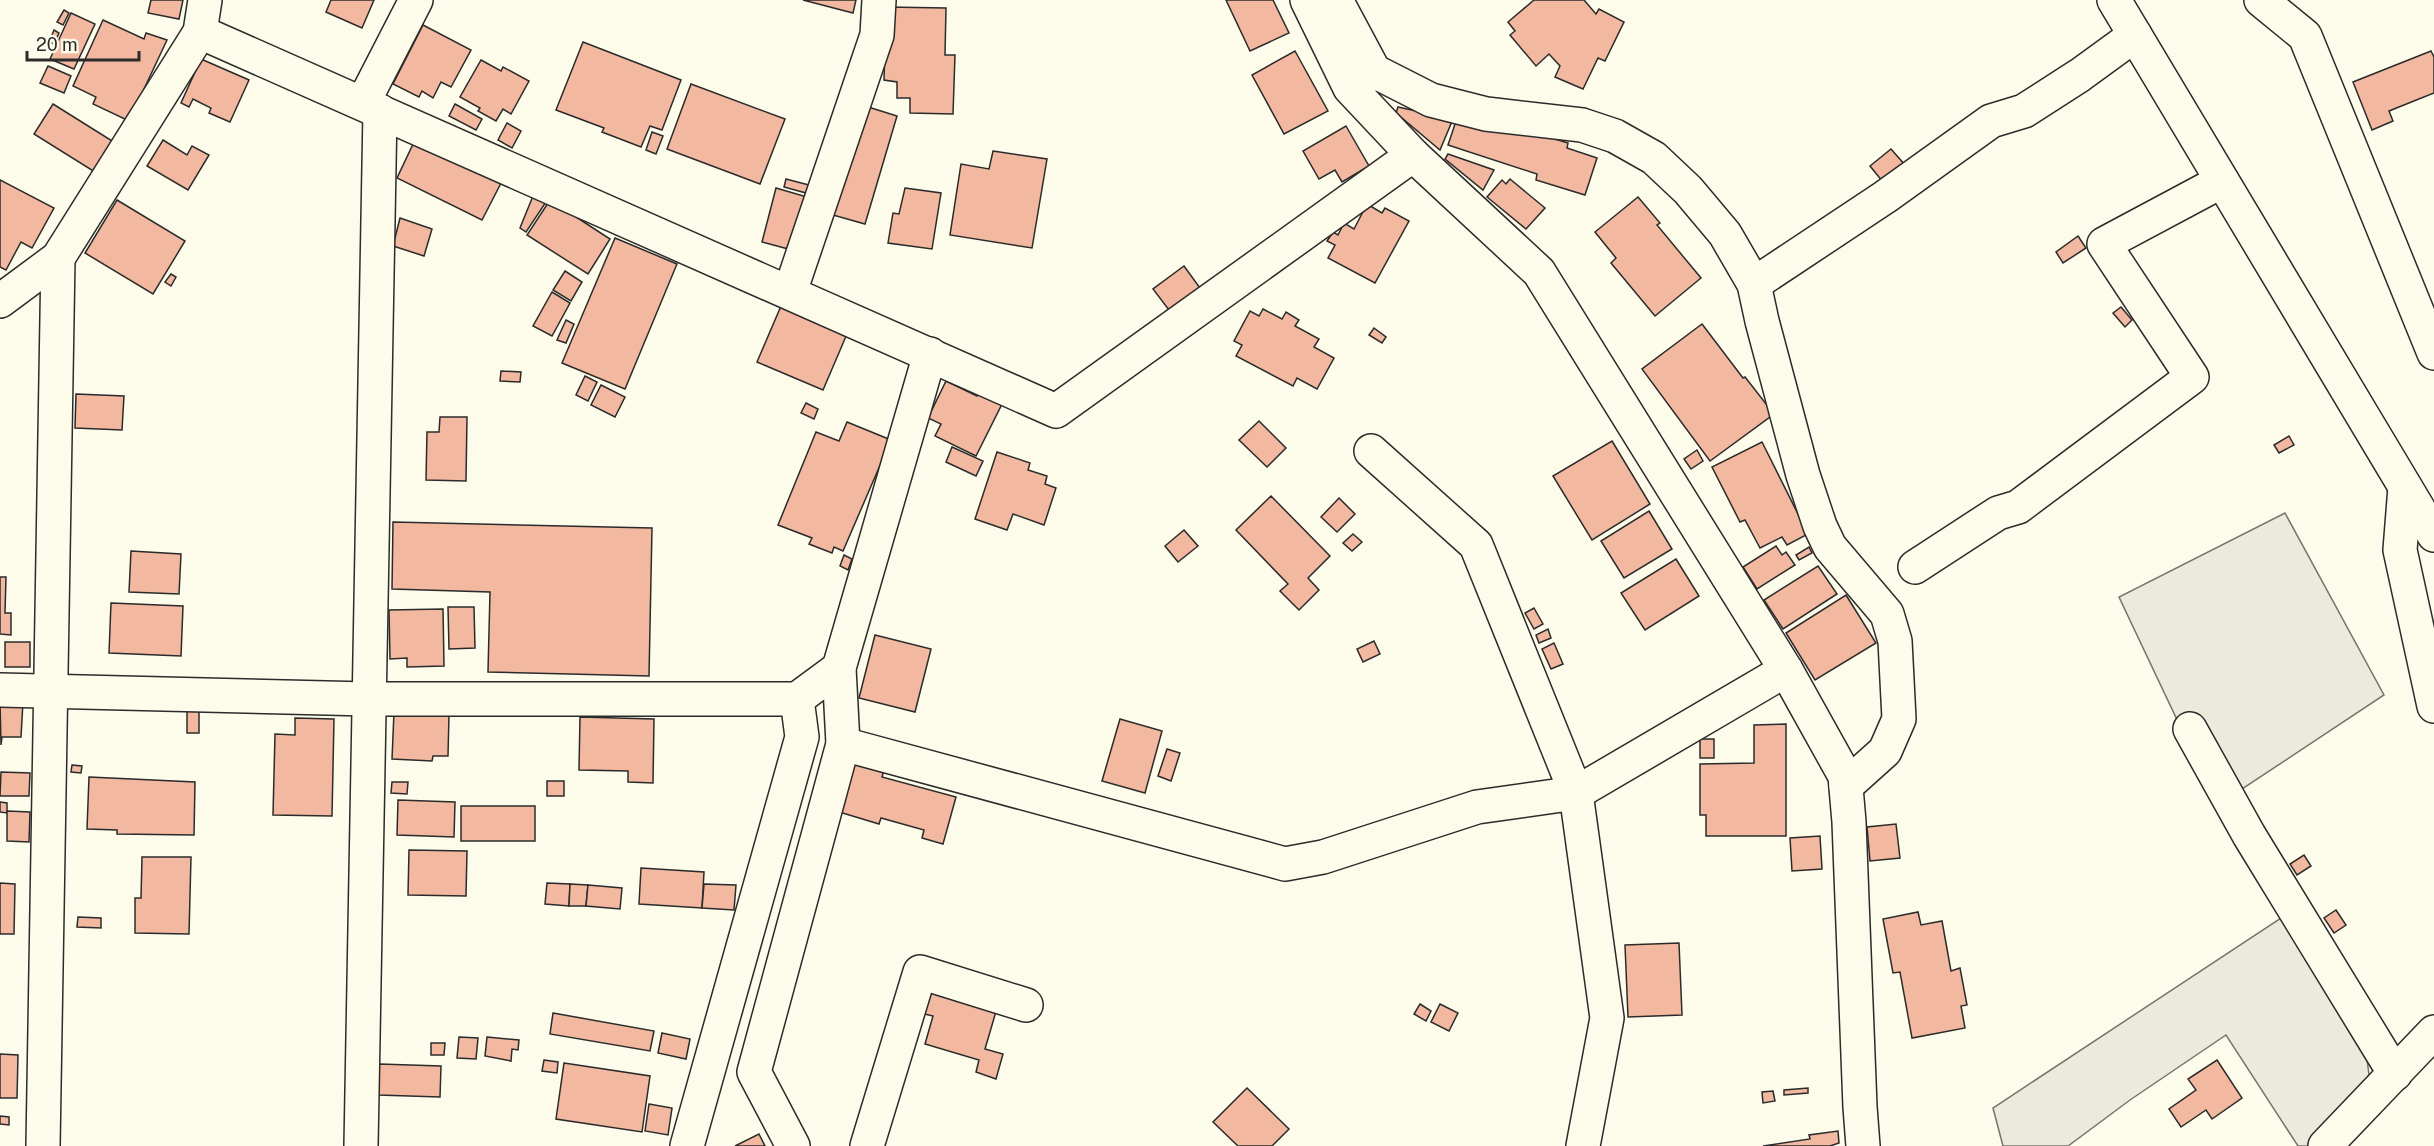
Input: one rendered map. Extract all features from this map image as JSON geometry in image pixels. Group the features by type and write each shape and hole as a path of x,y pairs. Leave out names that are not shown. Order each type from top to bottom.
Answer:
{"street":[{"path":"0,301 58,258 200,32 204,0"},
{"path":"361,1146 368,699 371,107 416,0"},
{"path":"790,292 877,35 879,0"},
{"path":"1307,0 1413,155 1539,272 1786,670 1845,777 1863,1146"},
{"path":"1335,0 1362,79"},
{"path":"2114,0 2434,535"},
{"path":"2261,0 2305,36 2434,353"},
{"path":"200,32 1056,411 1413,155"},
{"path":"1754,284 1885,197 1991,121 2024,111 2080,75 2135,35"},
{"path":"1362,79 1486,114 1582,125 1616,136 1654,158 1688,189 1725,234 1754,284 1797,453 1820,525 1830,547 1887,614 1895,641 1899,719 1885,751 1846,786"},
{"path":"1915,567 1998,513 2018,507 2192,377 2104,244 2222,181"},
{"path":"44,1146 58,258"},
{"path":"793,1146 754,1072 843,744 839,668 930,354"},
{"path":"1371,451 1476,544 1576,793 1607,1018 1583,1146"},
{"path":"2405,487 2400,550 2434,706"},
{"path":"0,690 368,699 797,699 839,668"},
{"path":"843,744 1285,864 1323,857 1477,807 1576,793 1786,670"},
{"path":"687,1146 802,736 797,699"},
{"path":"2190,729 2249,835 2395,1074"},
{"path":"867,1146 920,972 1026,1005"},
{"path":"2325,1146 2434,1032"}],"shaded area":[{"path":"2285,513 2384,695 2236,793 2180,726 2119,597"},
{"path":"2284,916 2367,1059 2369,1075 2348,1111 2309,1146 2298,1146 2226,1035 2130,1100 2068,1146 2003,1146 1993,1108"}],"building":[{"path":"151,0 183,0 179,19 148,13"},
{"path":"331,0 374,0 362,28 326,12"},
{"path":"803,0 856,0 853,13"},
{"path":"1226,0 1273,0 1289,33 1250,51"},
{"path":"1534,0 1584,0 1596,14 1599,9 1624,22 1605,61 1598,58 1583,89 1555,77 1560,66 1549,54 1536,66 1510,35 1515,31 1508,22"},
{"path":"886,7 946,8 945,55 955,55 953,114 910,113 910,98 897,98 897,82 884,80"},
{"path":"64,10 69,13 63,25 57,22"},
{"path":"71,13 95,24 74,69 50,59"},
{"path":"103,20 144,39 146,33 167,40 129,121 93,104 96,97 73,86"},
{"path":"423,25 471,50 451,87 441,82 433,98 422,91 419,97 393,84"},
{"path":"54,30 59,33 54,44 49,42"},
{"path":"583,42 681,80 662,130 650,126 641,147 602,132 604,128 556,110"},
{"path":"1295,51 1328,111 1284,134 1252,75"},
{"path":"2431,51 2434,57 2434,93 2389,111 2393,121 2372,130 2353,82"},
{"path":"201,59 249,80 230,122 209,113 211,108 193,99 189,107 181,103"},
{"path":"481,60 501,71 503,67 529,81 511,114 503,109 496,121 478,111 480,108 460,97"},
{"path":"48,66 71,76 64,93 40,83"},
{"path":"691,84 785,119 760,184 667,149"},
{"path":"53,104 117,144 98,174 34,134"},
{"path":"455,104 482,119 476,130 449,116"},
{"path":"865,106 897,116 865,224 833,215"},
{"path":"1398,107 1453,119 1440,150 1396,113"},
{"path":"1457,118 1497,121 1568,143 1567,148 1597,158 1585,195 1536,180 1537,174 1448,145"},
{"path":"507,123 521,131 512,148 498,140"},
{"path":"1346,126 1369,166 1342,182 1335,170 1319,179 1303,151"},
{"path":"652,132 663,136 656,154 646,150"},
{"path":"163,140 187,155 192,146 209,155 188,190 147,166"},
{"path":"415,140 501,183 482,220 397,178"},
{"path":"1891,149 1905,165 1883,182 1870,166"},
{"path":"993,151 1047,159 1032,248 950,235 961,164 989,169"},
{"path":"1448,154 1494,170 1483,190 1445,159"},
{"path":"786,179 809,185 806,193 784,187"},
{"path":"1510,179 1545,208 1526,229 1487,197 1502,180 1506,184"},
{"path":"0,180 54,208 32,248 21,242 6,270 0,267"},
{"path":"776,188 807,197 792,250 762,242"},
{"path":"905,188 941,193 932,249 888,243 893,213 899,214"},
{"path":"535,191 548,199 526,232 520,228"},
{"path":"1638,197 1660,223 1657,225 1701,278 1655,316 1611,263 1616,258 1595,232"},
{"path":"117,200 185,241 153,294 85,253"},
{"path":"550,200 610,239 588,274 527,235"},
{"path":"1367,204 1382,213 1385,208 1409,221 1375,283 1328,258 1335,245 1327,241 1333,232 1338,235 1344,223 1354,229"},
{"path":"400,218 432,229 424,256 393,246"},
{"path":"2078,236 2086,248 2063,263 2056,252"},
{"path":"615,238 677,264 625,389 562,363"},
{"path":"1184,266 1200,288 1169,310 1153,289"},
{"path":"565,271 582,282 571,301 553,290"},
{"path":"171,274 176,277 171,286 165,282"},
{"path":"552,292 570,303 552,336 533,326"},
{"path":"781,306 847,334 823,390 757,362"},
{"path":"2121,307 2132,320 2125,327 2113,313"},
{"path":"1263,309 1282,319 1286,312 1299,320 1295,326 1319,339 1314,347 1334,358 1317,389 1297,378 1293,386 1236,356 1242,345 1234,341 1250,311 1259,316"},
{"path":"566,320 574,324 566,343 557,340"},
{"path":"1702,324 1774,414 1710,461 1642,369"},
{"path":"1374,328 1386,337 1382,343 1369,335"},
{"path":"501,371 521,372 520,382 500,381"},
{"path":"585,376 597,382 588,401 576,395"},
{"path":"946,381 977,396 979,393 1002,404 976,456 935,436 941,424 928,418"},
{"path":"601,385 625,397 615,417 591,405"},
{"path":"76,394 124,396 122,430 75,428"},
{"path":"806,403 818,409 814,419 801,413"},
{"path":"440,417 467,417 466,481 426,480 427,432 439,432"},
{"path":"1259,421 1286,448 1267,467 1239,440"},
{"path":"847,422 891,440 843,551 834,547 832,553 809,544 812,538 778,525 816,432 839,441"},
{"path":"2289,436 2294,445 2279,453 2274,445"},
{"path":"1612,441 1650,504 1592,540 1553,476"},
{"path":"1762,442 1808,534 1787,545 1782,537 1760,548 1745,520 1740,522 1712,467"},
{"path":"952,447 983,461 976,476 946,462"},
{"path":"1697,450 1703,461 1691,469 1684,459"},
{"path":"997,452 1030,463 1028,470 1047,476 1045,484 1056,488 1044,525 1013,514 1007,530 975,519"},
{"path":"1271,496 1330,556 1308,578 1319,590 1299,610 1280,591 1288,584 1236,530"},
{"path":"1339,498 1355,514 1337,532 1321,517"},
{"path":"1649,511 1672,549 1624,578 1601,541"},
{"path":"393,522 652,528 649,676 488,672 490,592 392,589"},
{"path":"1184,530 1198,546 1178,562 1165,546"},
{"path":"1353,534 1362,542 1352,551 1343,543"},
{"path":"1776,546 1782,555 1786,552 1795,565 1757,589 1743,567"},
{"path":"1809,547 1812,553 1799,560 1796,555"},
{"path":"131,551 181,554 179,594 129,592"},
{"path":"844,555 852,559 848,570 840,566"},
{"path":"1676,559 1699,596 1645,630 1621,593"},
{"path":"1818,566 1837,594 1783,629 1764,600"},
{"path":"0,577 6,577 5,613 11,613 11,635 0,634"},
{"path":"1846,595 1876,643 1815,680 1786,633"},
{"path":"111,603 183,606 181,656 109,653"},
{"path":"448,607 474,607 475,648 449,649"},
{"path":"1534,608 1543,624 1534,629 1525,613"},
{"path":"443,609 444,666 407,667 407,658 390,659 389,610"},
{"path":"1548,629 1551,638 1539,643 1536,635"},
{"path":"875,635 931,649 915,712 859,698"},
{"path":"1374,641 1380,654 1363,662 1357,649"},
{"path":"5,642 30,642 30,667 5,667"},
{"path":"1554,643 1563,664 1551,669 1542,649"},
{"path":"0,701 23,702 21,737 2,737 1,745"},
{"path":"187,706 199,706 199,733 187,733"},
{"path":"394,712 449,714 448,756 433,756 432,761 392,759"},
{"path":"580,717 654,719 653,783 628,782 628,771 579,770"},
{"path":"295,718 334,719 332,816 273,815 275,734 295,735"},
{"path":"1120,719 1162,731 1145,793 1102,781"},
{"path":"1786,724 1786,836 1706,836 1706,815 1700,815 1700,764 1754,763 1754,725"},
{"path":"1700,739 1714,739 1714,758 1700,758"},
{"path":"1167,749 1180,753 1171,781 1158,776"},
{"path":"851,761 884,770 882,777 956,797 943,844 922,838 924,830 881,818 879,824 836,811"},
{"path":"72,765 82,766 81,773 71,772"},
{"path":"1,772 30,773 29,796 0,796"},
{"path":"89,777 195,782 194,835 117,834 117,830 87,829"},
{"path":"547,781 564,781 564,796 547,796"},
{"path":"392,782 408,782 407,794 391,793"},
{"path":"398,800 455,802 454,837 397,835"},
{"path":"0,802 7,803 7,813 0,812"},
{"path":"461,806 535,806 535,841 461,841"},
{"path":"7,811 30,812 29,842 7,841"},
{"path":"1896,824 1900,858 1870,861 1867,827"},
{"path":"1820,836 1822,869 1792,871 1790,838"},
{"path":"409,850 467,851 466,896 408,895"},
{"path":"2304,855 2311,866 2297,875 2290,864"},
{"path":"142,857 191,857 189,934 135,933 135,898 141,898"},
{"path":"641,868 704,872 702,908 639,904"},
{"path":"0,883 15,884 14,934 0,934"},
{"path":"547,883 570,884 569,906 545,904"},
{"path":"570,884 588,885 586,906 569,906"},
{"path":"704,884 736,885 734,910 702,908"},
{"path":"588,885 622,888 620,909 586,906"},
{"path":"2336,910 2346,925 2334,933 2324,918"},
{"path":"1918,912 1921,925 1942,921 1951,971 1960,968 1967,1005 1961,1006 1965,1028 1912,1038 1900,972 1893,973 1883,919"},
{"path":"78,917 101,918 101,928 77,927"},
{"path":"1679,943 1682,1015 1628,1017 1625,945"},
{"path":"922,988 997,1008 985,1049 1003,1054 996,1079 976,1072 979,1060 925,1044 933,1016 916,1012"},
{"path":"1420,1004 1431,1011 1426,1021 1414,1014"},
{"path":"1440,1004 1458,1013 1449,1031 1431,1022"},
{"path":"553,1013 654,1031 650,1051 550,1034"},
{"path":"662,1033 690,1039 686,1059 658,1053"},
{"path":"459,1037 478,1038 476,1059 457,1058"},
{"path":"487,1037 519,1040 518,1050 512,1049 511,1061 485,1056"},
{"path":"431,1043 445,1043 444,1055 431,1055"},
{"path":"0,1054 18,1055 17,1098 0,1098"},
{"path":"544,1060 558,1062 557,1073 542,1071"},
{"path":"2217,1060 2242,1098 2212,1119 2206,1110 2181,1127 2169,1109 2196,1090 2188,1079"},
{"path":"564,1063 650,1076 642,1132 556,1119"},
{"path":"379,1064 441,1066 440,1097 378,1095"},
{"path":"1247,1088 1289,1129 1272,1146 1238,1146 1213,1122"},
{"path":"1808,1088 1808,1093 1784,1095 1784,1090"},
{"path":"1773,1091 1775,1101 1763,1103 1762,1092"},
{"path":"649,1104 672,1108 668,1135 645,1131"},
{"path":"0,1116 9,1117 9,1125 0,1124"},
{"path":"1838,1131 1839,1143 1830,1146 1763,1146 1810,1139 1809,1135"},
{"path":"759,1134 765,1146 735,1146"}]}
